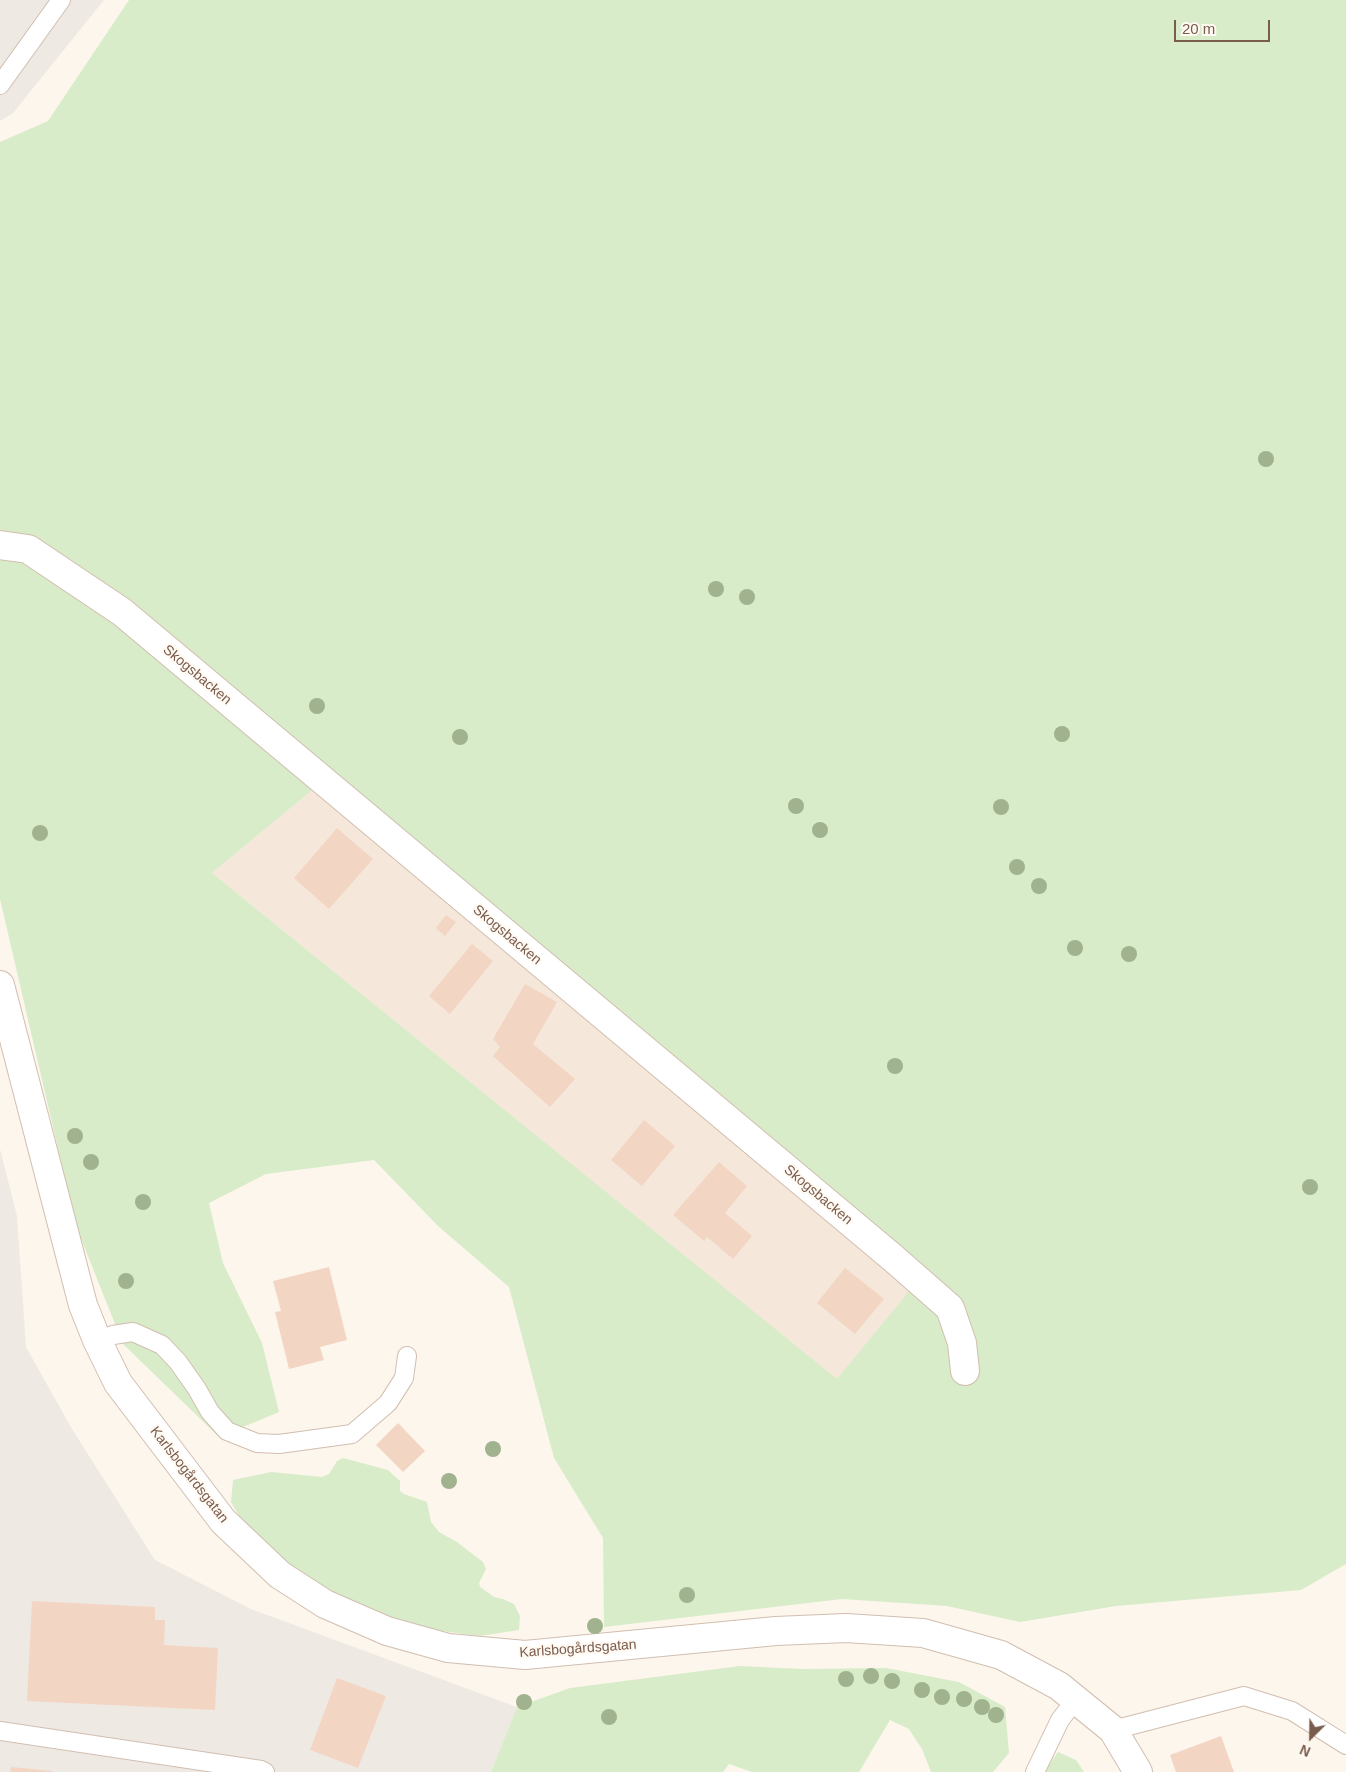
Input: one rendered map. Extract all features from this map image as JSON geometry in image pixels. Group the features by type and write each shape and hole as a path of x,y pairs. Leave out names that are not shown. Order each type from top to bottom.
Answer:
{"street":[{"name":"Skogsbacken","path":"0,545 28,548 122,612 893,1258 950,1308 962,1343 965,1371"},
{"name":"Karlsbogårdsgatan","path":"0,985 83,1305 97,1340 118,1383 223,1521 280,1575 325,1604 386,1630 448,1648 525,1655 776,1631 846,1628 924,1633 1001,1655 1059,1686 1113,1730 1138,1772"}],"lane":[{"path":"1,82 61,0"},
{"path":"97,1340 112,1335 133,1332 162,1345 178,1362 210,1412 228,1431 257,1443 279,1444 352,1434 388,1403 404,1378 407,1356"},
{"path":"1113,1730 1244,1696 1292,1712 1346,1745"},
{"path":"1034,1772 1060,1720 1076,1700"},
{"path":"0,1731 265,1772"}],"shaded area":[{"path":"0,0 104,0 13,113 0,121"},
{"path":"316,787 910,1291 837,1380 212,873"},
{"path":"0,1149 17,1216 26,1347 72,1429 155,1560 251,1609 517,1707 491,1772 0,1772"}],"green space":[{"path":"129,0 1346,0 1346,1564 1301,1590 1116,1606 1020,1622 947,1606 842,1599 604,1627 603,1538 554,1458 509,1287 438,1226 374,1160 266,1174 209,1203 223,1263 262,1343 279,1412 219,1437 123,1344 76,1226 0,899 0,142 48,121","holes":["316,787 910,1290 837,1379 212,873"]},
{"path":"343,1458 388,1470 400,1481 400,1491 427,1502 431,1522 439,1532 457,1542 483,1562 486,1569 479,1583 480,1587 494,1597 514,1604 520,1616 519,1630 480,1636 433,1630 354,1606 311,1586 248,1532 231,1502 233,1480 271,1472 322,1477 329,1474 337,1461"},
{"path":"740,1666 802,1669 886,1668 959,1682 1005,1707 1009,1753 993,1772 931,1772 922,1749 909,1729 890,1720 859,1772 752,1772 729,1764 723,1772 491,1772 517,1707 570,1688"},
{"path":"1058,1752 1076,1760 1084,1772 1044,1772"}],"building":[{"path":"337,828 373,859 329,909 294,878"},
{"path":"446,915 456,922 445,936 436,928"},
{"path":"472,944 493,961 450,1014 429,996"},
{"path":"525,984 557,1002 533,1044 575,1079 550,1107 493,1056 500,1047 493,1039"},
{"path":"644,1120 675,1146 642,1186 611,1160"},
{"path":"719,1162 747,1186 725,1213 752,1236 733,1259 707,1237 704,1241 673,1215"},
{"path":"329,1267 347,1340 320,1347 324,1360 289,1369 275,1312 281,1311 273,1281"},
{"path":"845,1268 884,1299 855,1334 817,1303"},
{"path":"398,1423 425,1451 403,1472 376,1445"},
{"path":"32,1601 155,1607 155,1620 165,1620 164,1645 218,1648 215,1710 27,1701"},
{"path":"337,1678 386,1696 358,1768 310,1750"},
{"path":"1221,1736 1234,1772 1176,1772 1170,1755"},
{"path":"11,1767 52,1771 52,1772 10,1772"}]}
